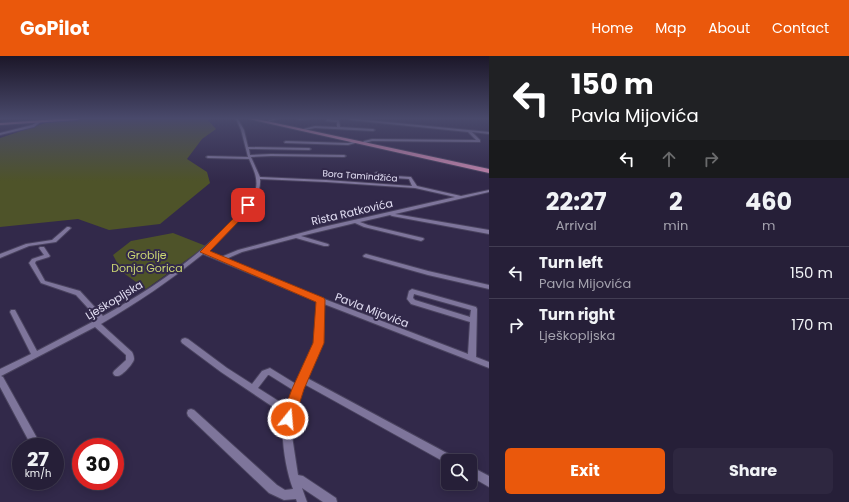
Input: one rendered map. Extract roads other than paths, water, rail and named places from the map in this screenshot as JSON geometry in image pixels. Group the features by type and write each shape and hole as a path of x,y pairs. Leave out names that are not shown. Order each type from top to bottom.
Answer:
{"main road":[{"path":"347,140 489,170"},
{"path":"355,140 489,170"}],"street":[{"path":"244,140 258,178"},
{"path":"365,142 370,140 479,141 478,140"},
{"path":"286,142 348,144 357,142"},
{"path":"376,144 398,144"},
{"path":"247,148 309,149"},
{"path":"208,157 250,157 263,155 344,156"},
{"path":"376,173 379,176 410,178 415,188"},
{"name":"Bora Tamindžića","path":"258,178 326,181 415,188 460,198"},
{"name":"Lješkopljska","path":"0,372 103,320 167,279 204,252 248,205 258,188 258,178"},
{"name":"Rista Ratkovića","path":"220,259 325,228 489,191"},
{"path":"390,214 489,232"},
{"path":"356,222 366,226 421,239"},
{"path":"0,256 28,245 54,241 69,228"},
{"path":"296,236 326,245"},
{"path":"42,248 47,256 34,260 32,264 35,266 43,282 78,293 103,320"},
{"name":"Pavla Mijovića","path":"204,252 320,300 489,365"},
{"path":"366,256 428,273 489,287"},
{"path":"472,359 474,320 474,309 412,291 410,299 413,302 474,320"},
{"path":"191,413 274,489 284,495 300,498 294,479 287,436 288,422 298,389 319,343 320,300"},
{"path":"13,312 35,355"},
{"path":"96,324 129,354 129,362 117,373"},
{"path":"185,341 252,389 290,413"},
{"path":"252,389 265,373 270,371 298,389"},
{"path":"0,379 32,438"},
{"path":"302,379 441,454"},
{"path":"477,475 489,482"},
{"path":"294,479 299,480 332,502"}],"park label":[{"name":"Groblje Donja Gorica","path":"147,261"}]}
